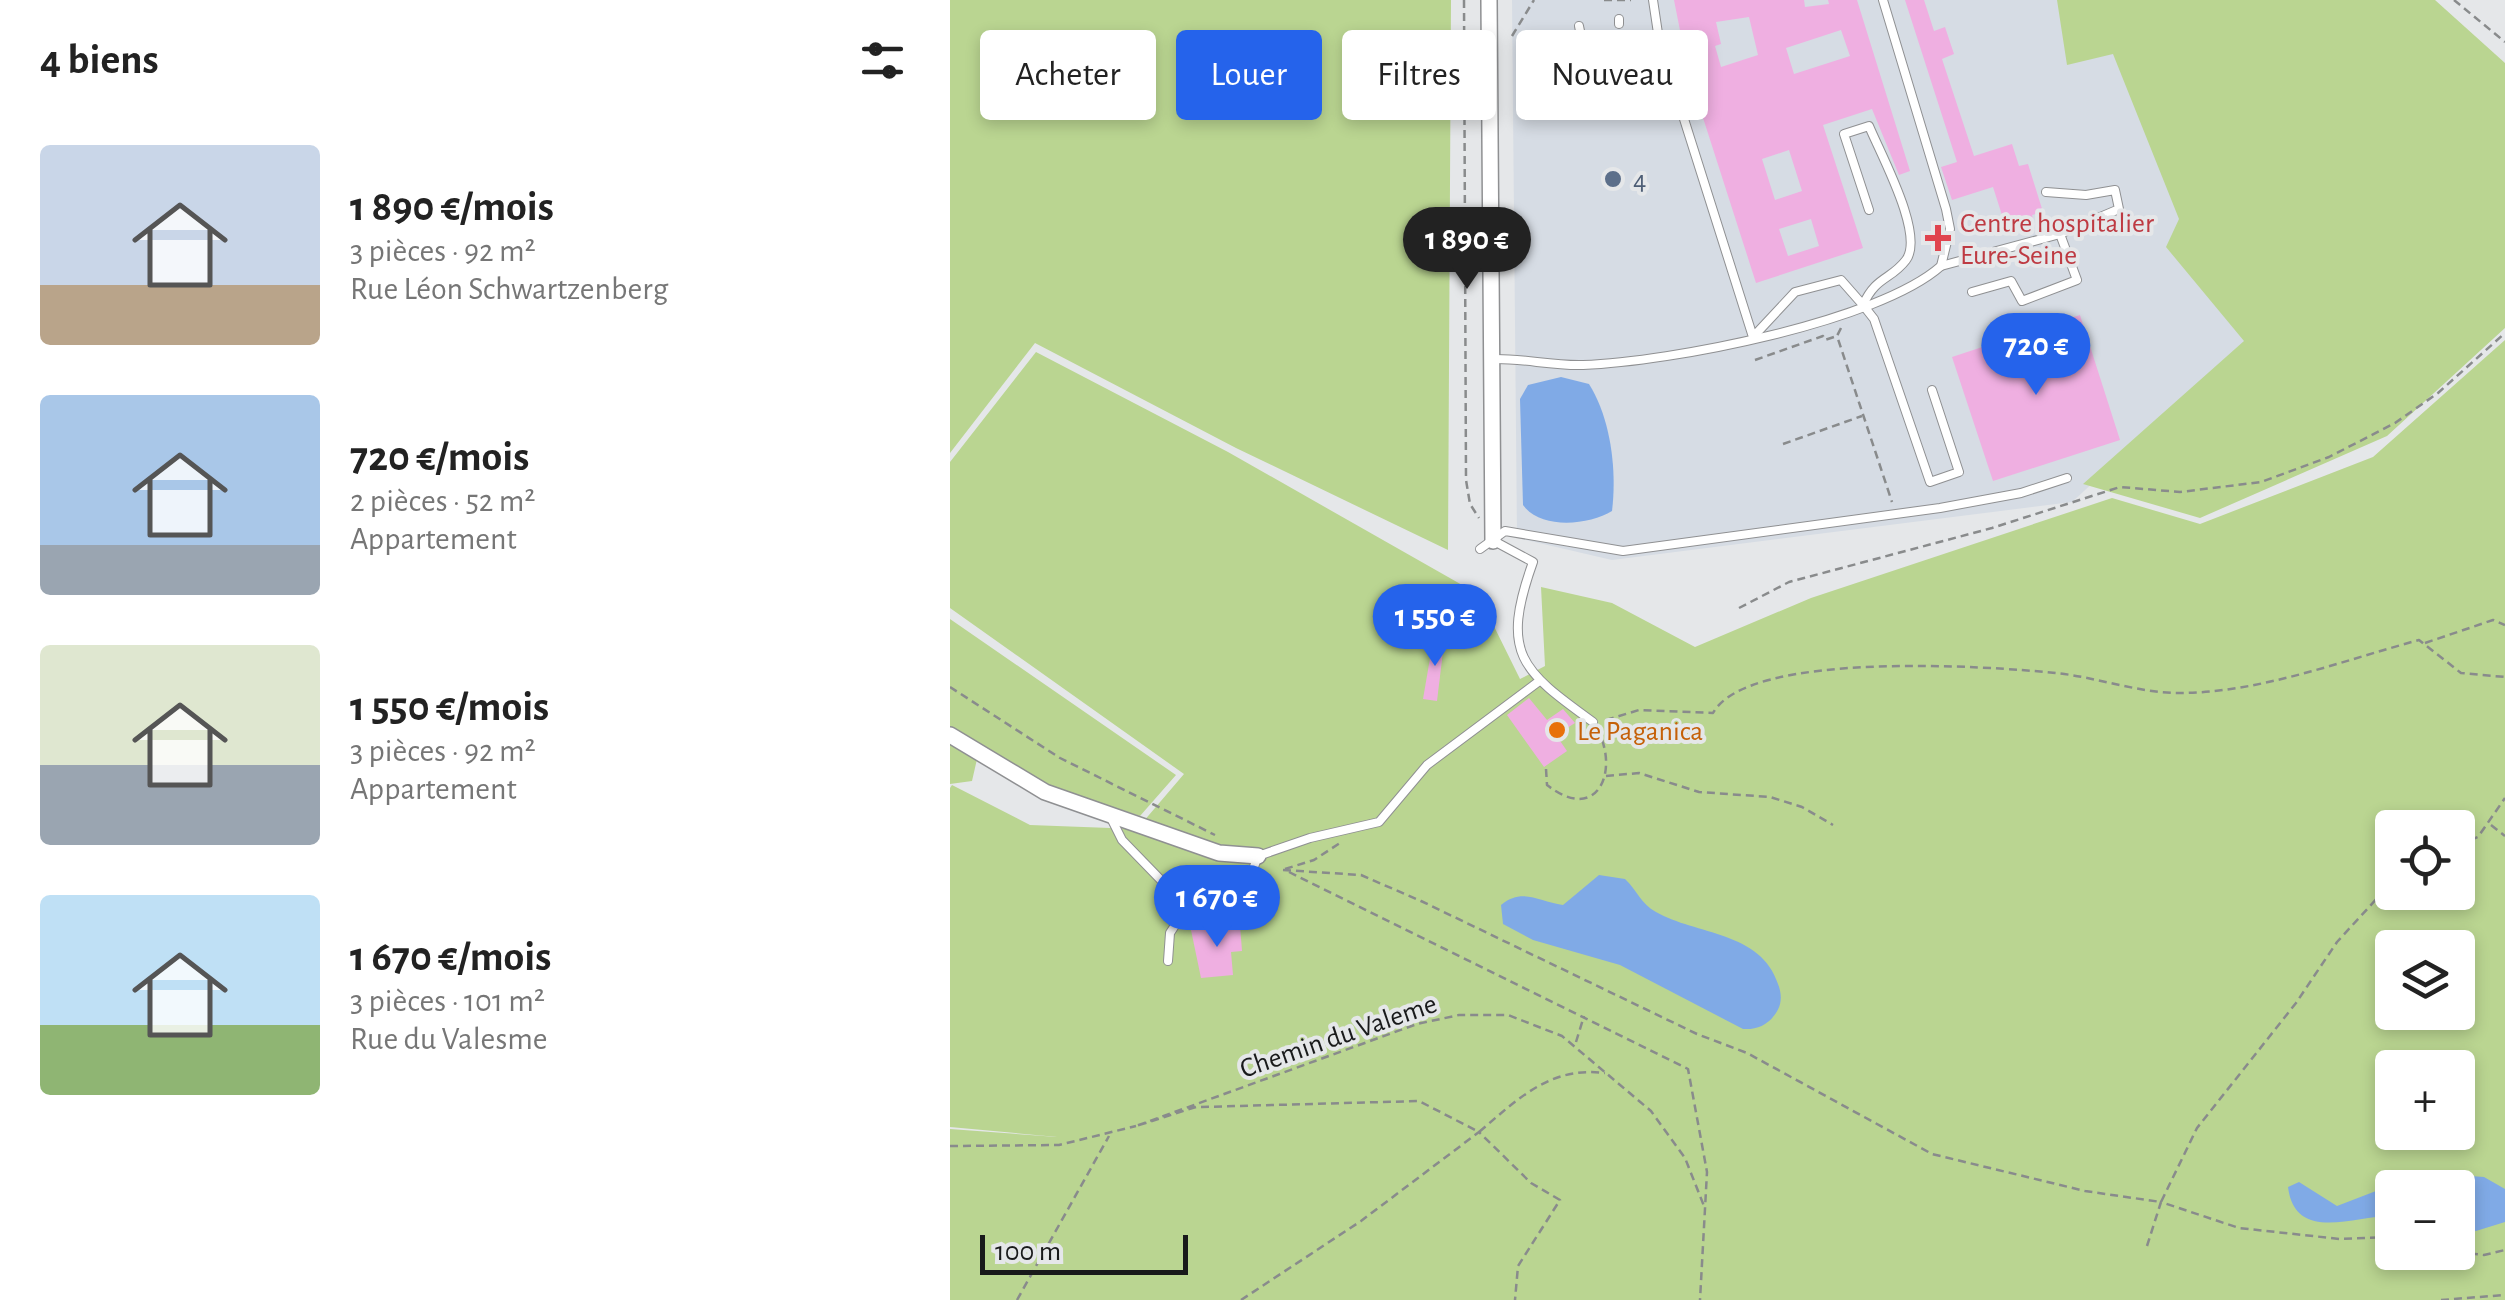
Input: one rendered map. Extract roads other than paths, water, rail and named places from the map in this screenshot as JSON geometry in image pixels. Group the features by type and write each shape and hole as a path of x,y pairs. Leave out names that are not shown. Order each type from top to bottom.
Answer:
{"street":[{"path":"1486,545 1490,519 1492,358 1489,0"},
{"path":"950,736 1027,784 1111,818 1146,824 1219,852 1258,856"}],"lane":[{"path":"1652,0 1659,40 1753,337"},
{"path":"1883,0 1946,209 1950,230 1942,266"},
{"path":"1862,306 1872,285 1907,260 1914,232 1869,126 1844,134 1869,210"},
{"path":"1492,358 1584,365 1753,337 1862,306 1926,279 1942,266 2060,234 2119,209 2115,190 2086,194 2046,192"},
{"path":"1972,292 2011,281 2022,300 2077,280 2060,234"},
{"path":"1753,337 1795,292 1841,280 1879,324 1930,482 1959,472 1932,390"},
{"path":"1486,545 1505,531 1623,551 1940,508 2022,492 2066,478"},
{"path":"1486,545 1534,562 1519,595 1519,637 1529,671 1593,722"},
{"path":"1111,818 1122,840 1187,907 1231,904 1243,896 1258,856 1310,838 1358,830 1386,818 1428,765 1538,682"},
{"path":"1168,960 1170,933 1187,907"}],"water":[{"path":"1561,377 1589,384 1597,398 1607,429 1614,479 1612,511 1566,523 1541,518 1523,505 1520,399 1528,385"},
{"path":"1599,875 1625,879 1656,912 1726,937 1757,954 1770,967 1780,991 1781,999 1773,1017 1762,1026 1743,1029 1620,965 1533,940 1503,924 1501,905 1509,900 1524,896 1563,905"},
{"path":"2475,1176 2505,1189 2505,1222 2476,1231"},
{"path":"2299,1182 2337,1206 2375,1191 2375,1218 2329,1223 2302,1215 2293,1205 2288,1187"}],"place":[{"name":"4","path":"1613,179"},
{"name":"Centre hospitalier Eure-Seine","path":"1938,238"},
{"name":"Le Paganica","path":"1557,730"}]}
